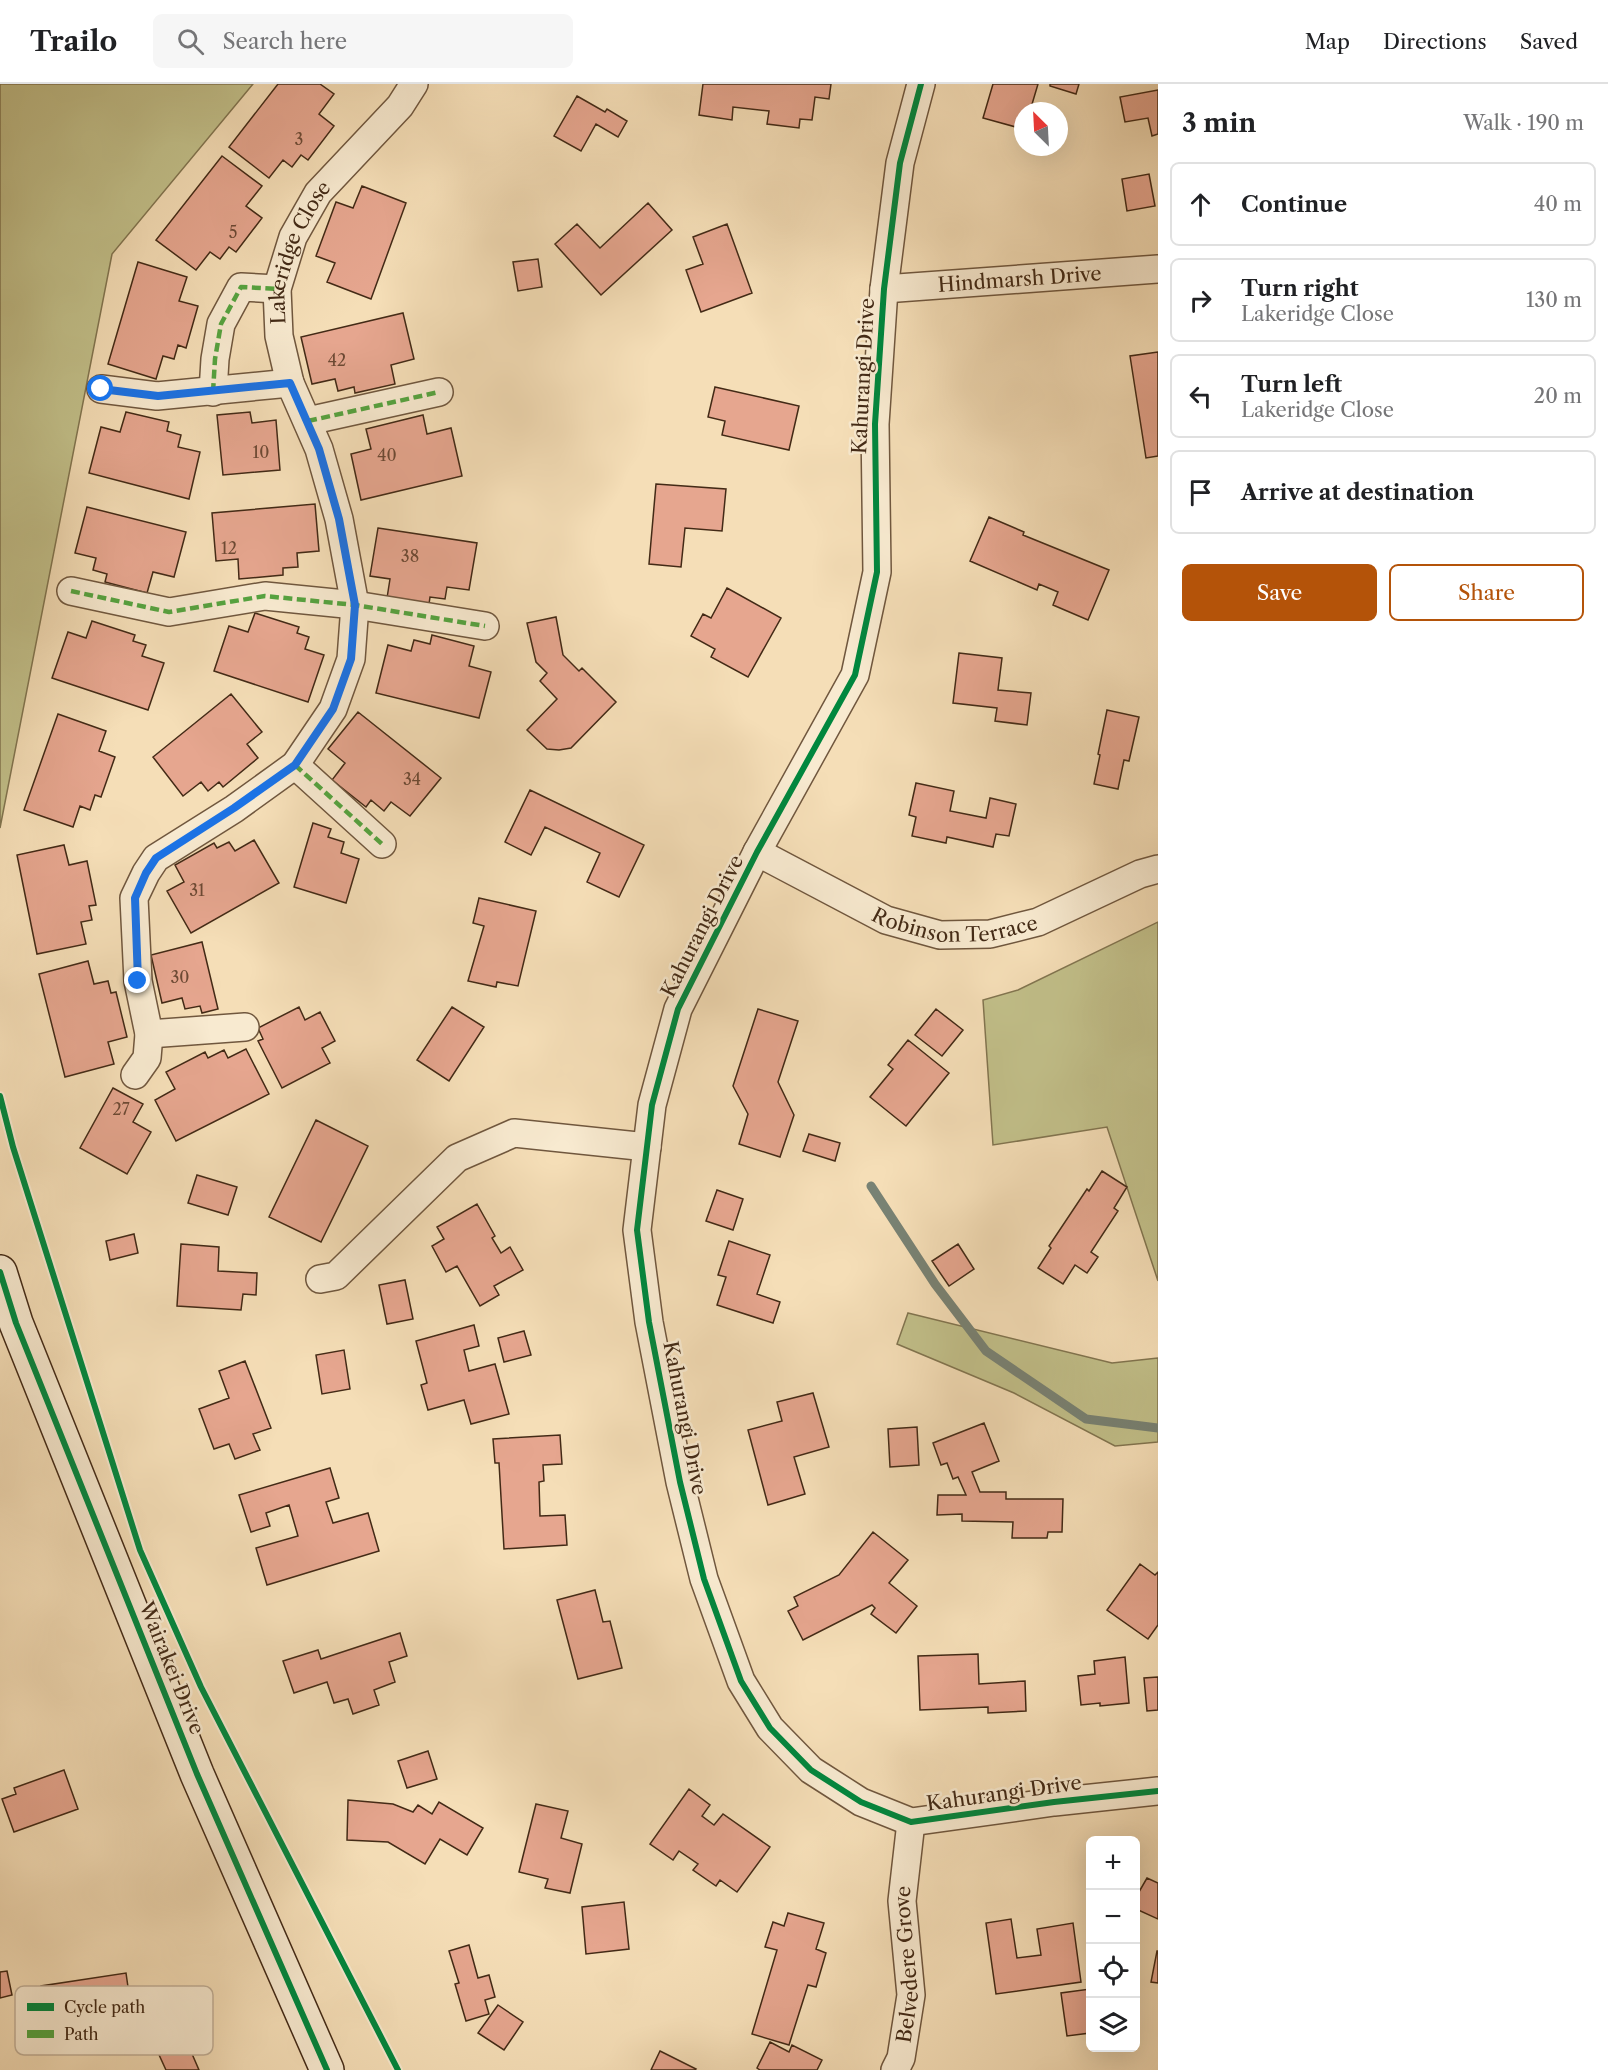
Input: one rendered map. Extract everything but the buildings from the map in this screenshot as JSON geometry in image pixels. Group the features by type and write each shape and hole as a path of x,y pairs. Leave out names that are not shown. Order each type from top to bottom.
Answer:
{"main road":[{"name":"Wairakei Drive","path":"0,1272 16,1323 197,1774 327,2070"},
{"path":"0,1292 16,1323"}],"street":[{"name":"Lakeridge Close","path":"135,1075 147,1058 149,1034 138,981 135,898 146,873 156,858 243,802 295,765 333,709 351,659 355,605 339,519 319,449 290,383 279,336 278,289 293,237 318,193 392,114 414,84"},
{"name":"Kahurangi Drive","path":"921,84 900,163 884,289 875,424 877,572 855,675 757,852 678,1009 652,1105 637,1230 649,1322 680,1482 702,1569 741,1681 770,1728 811,1770 861,1802 911,1822 1054,1802 1158,1791"},
{"name":"Hindmarsh Drive","path":"884,289 1158,268"},
{"path":"213,392 214,359 221,324 241,287 278,289"},
{"path":"101,389 158,396 290,383"},
{"path":"308,421 439,392"},
{"path":"70,591 169,612 266,596 355,605 485,626"},
{"path":"295,765 382,844"},
{"name":"Robinson Terrace","path":"757,852 886,920 940,934 990,934 1038,922 1140,874 1158,869"},
{"path":"149,1034 245,1027"},
{"path":"320,1279 336,1276 457,1158 514,1133 647,1147"},
{"name":"Belvedere Grove","path":"895,2070 900,2058 911,1995 902,1901 911,1822"}],"shaded area":[{"path":"0,84 253,84 112,254 0,828"},
{"path":"1158,922 1158,1281 1107,1127 993,1145 983,1000 1018,990"},
{"path":"908,1313 1112,1363 1158,1358 1158,1442 1115,1446 1014,1393 897,1344"}],"waterway":[{"path":"871,1186 935,1284 986,1351 1086,1419 1158,1428"}],"marked path":[{"path":"213,392 215,359 221,324 241,287 277,289"},
{"path":"101,389 157,396 290,383"},
{"path":"308,421 439,392"},
{"path":"71,591 169,612 265,596 355,605 485,626"},
{"path":"295,765 382,844"}],"cycle path":[{"path":"921,84 900,163 884,289 875,424 877,572 855,675 757,852 678,1009 652,1105 637,1230 649,1322 680,1482 704,1579 741,1681 770,1728 811,1770 861,1802 911,1822 1054,1802 1158,1791"},
{"path":"0,1096 13,1147 140,1550 201,1687 398,2070"},
{"path":"0,1272 16,1323 197,1774 327,2070"}],"route":[{"path":"101,389 158,396 290,383 319,449 339,519 355,605 351,659 333,709 295,765 234,808 156,858 146,873 135,898 138,981"}]}
